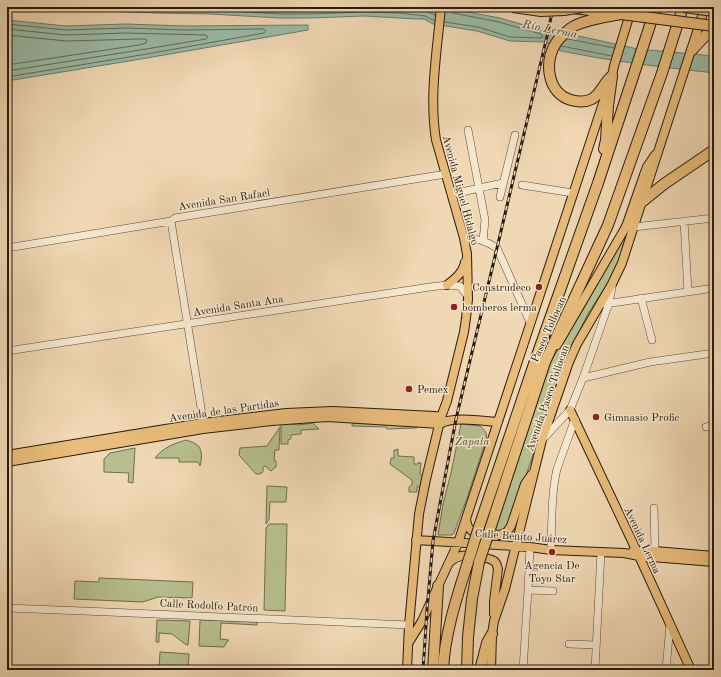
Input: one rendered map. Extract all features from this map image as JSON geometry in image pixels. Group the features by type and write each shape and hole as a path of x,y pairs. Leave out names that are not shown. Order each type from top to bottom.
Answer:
{"highway":[{"path":"513,7 541,11 564,10 582,7"},
{"path":"565,7 714,26"},
{"name":"Paseo Tollocan","path":"443,670 451,618 479,527 536,358 598,183 656,7"},
{"path":"684,7 714,11"},
{"name":"Paseo Tollocan","path":"467,670 471,607 479,562 545,362 608,225 684,7"},
{"path":"613,71 598,95 587,101 578,102 561,96 554,89 550,76 549,64 556,43 572,27 621,14"},
{"path":"691,51 714,29"},
{"path":"598,183 606,140 608,106 613,71"},
{"path":"643,201 664,184 714,150"},
{"path":"433,670 438,586"},
{"path":"480,670 487,643 492,634"}],"main road":[{"name":"Avenida Miguel Hidalgo","path":"416,540 426,479 464,332 468,299 467,254 464,238 436,140 434,125 434,79 441,7"},
{"path":"409,642 422,622 458,543 613,71 632,7"},
{"name":"Avenida Paseo Tollocan","path":"490,670 494,621 505,589 542,440 569,362 577,344 622,264 705,7"},
{"path":"545,362 622,235 640,183 652,159 659,151"},
{"path":"447,285 461,273 464,268 467,254"},
{"name":"Avenida Lerma","path":"570,410 691,670"},
{"name":"Avenida de las Partidas","path":"7,455 202,423 286,413 352,412 442,421"},
{"name":"Avenida de las Partidas","path":"7,462 204,429 272,420 327,418 442,421 456,419 498,422"},
{"path":"466,520 468,527 473,532 500,535 507,532 511,526 525,484 535,470"},
{"path":"407,670 416,540"},
{"name":"Calle Benito Juárez","path":"416,540 530,547 551,550 624,553 655,552 714,556"},
{"name":"Calle Benito Juárez","path":"637,553 714,562"},
{"path":"450,562 464,555 491,559 495,562 498,569 494,601 494,621"}],"street":[{"path":"468,130 485,220 483,241"},
{"path":"500,197 515,135"},
{"name":"Avenida San Rafael","path":"7,248 171,221 175,218 446,174"},
{"path":"452,194 503,183"},
{"path":"522,185 573,193"},
{"path":"634,227 714,218"},
{"path":"171,221 202,414 202,423"},
{"path":"684,221 688,292"},
{"path":"464,238 483,241 497,248 530,322"},
{"path":"542,440 570,410 583,378 609,303 612,284"},
{"name":"Avenida Santa Ana","path":"7,351 447,285 460,286 467,295"},
{"path":"599,305 714,288"},
{"path":"641,298 652,340"},
{"path":"583,378 650,362 714,353"},
{"path":"551,550 555,476 574,419"},
{"path":"706,427 714,425"},
{"path":"654,508 655,552"},
{"path":"522,670 530,547"},
{"path":"595,670 601,552"},
{"path":"528,590 553,591"},
{"name":"Calle Rodolfo Patrón","path":"7,608 409,625"},
{"path":"666,670 670,624"},
{"path":"569,644 596,645"}],"green space":[{"path":"630,228 618,267 589,312 566,357 509,526 502,531 494,530 549,364 584,308 622,239"},
{"path":"371,421 418,424 417,428 387,429 386,427 352,426 352,424"},
{"path":"286,423 298,425 313,423 319,429 301,430 301,434 291,435 291,439 288,440 288,444 281,444 281,425"},
{"name":"Zapata","path":"461,424 480,426 486,432 487,438 454,533 452,535 438,535 443,504"},
{"path":"280,427 279,450 275,450 274,460 276,461 276,467 271,471 265,466 263,467 263,472 256,474 239,455 240,448 267,446"},
{"path":"186,440 195,443 200,448 200,466 198,462 179,462 179,458 155,458 169,446"},
{"path":"135,448 133,483 128,482 129,473 104,472 104,459 110,453"},
{"path":"397,449 398,456 414,457 414,464 418,464 419,462 421,463 420,474 423,476 420,488 417,486 417,492 409,492 409,487 412,485 412,480 390,464 391,458 394,458 394,450"},
{"path":"267,486 287,487 286,502 270,502 269,520 266,524"},
{"path":"269,524 287,524 285,611 264,610 266,528"},
{"path":"99,578 193,582 192,598 158,597 143,602 74,599 75,581 99,582"},
{"path":"157,620 190,621 188,645 172,634 159,633 159,642 156,642"},
{"path":"200,620 257,622 257,625 221,623 220,639 229,640 224,647 199,646"},
{"path":"160,652 189,654 188,670 159,670"}],"water":[{"path":"7,7 440,7 500,18 548,32 574,35 638,49 714,56 714,73 646,65 561,51 545,42 510,41 477,31 433,24 424,19 364,16 279,18 210,14"},
{"path":"7,20 66,26 126,24 185,26 308,25 308,30 7,81"}],"railway":[{"path":"423,670 433,541 456,419 553,7"}],"place":[{"name":"Construdeco","path":"539,287"},
{"name":"bomberos lerma","path":"454,307"},
{"name":"Pemex","path":"409,389"},
{"name":"Gimnasio Profic","path":"596,417"},
{"name":"Agencia De Toyo Star","path":"552,552"}],"water label":[{"name":"Río Lerma","path":"550,29"}]}
